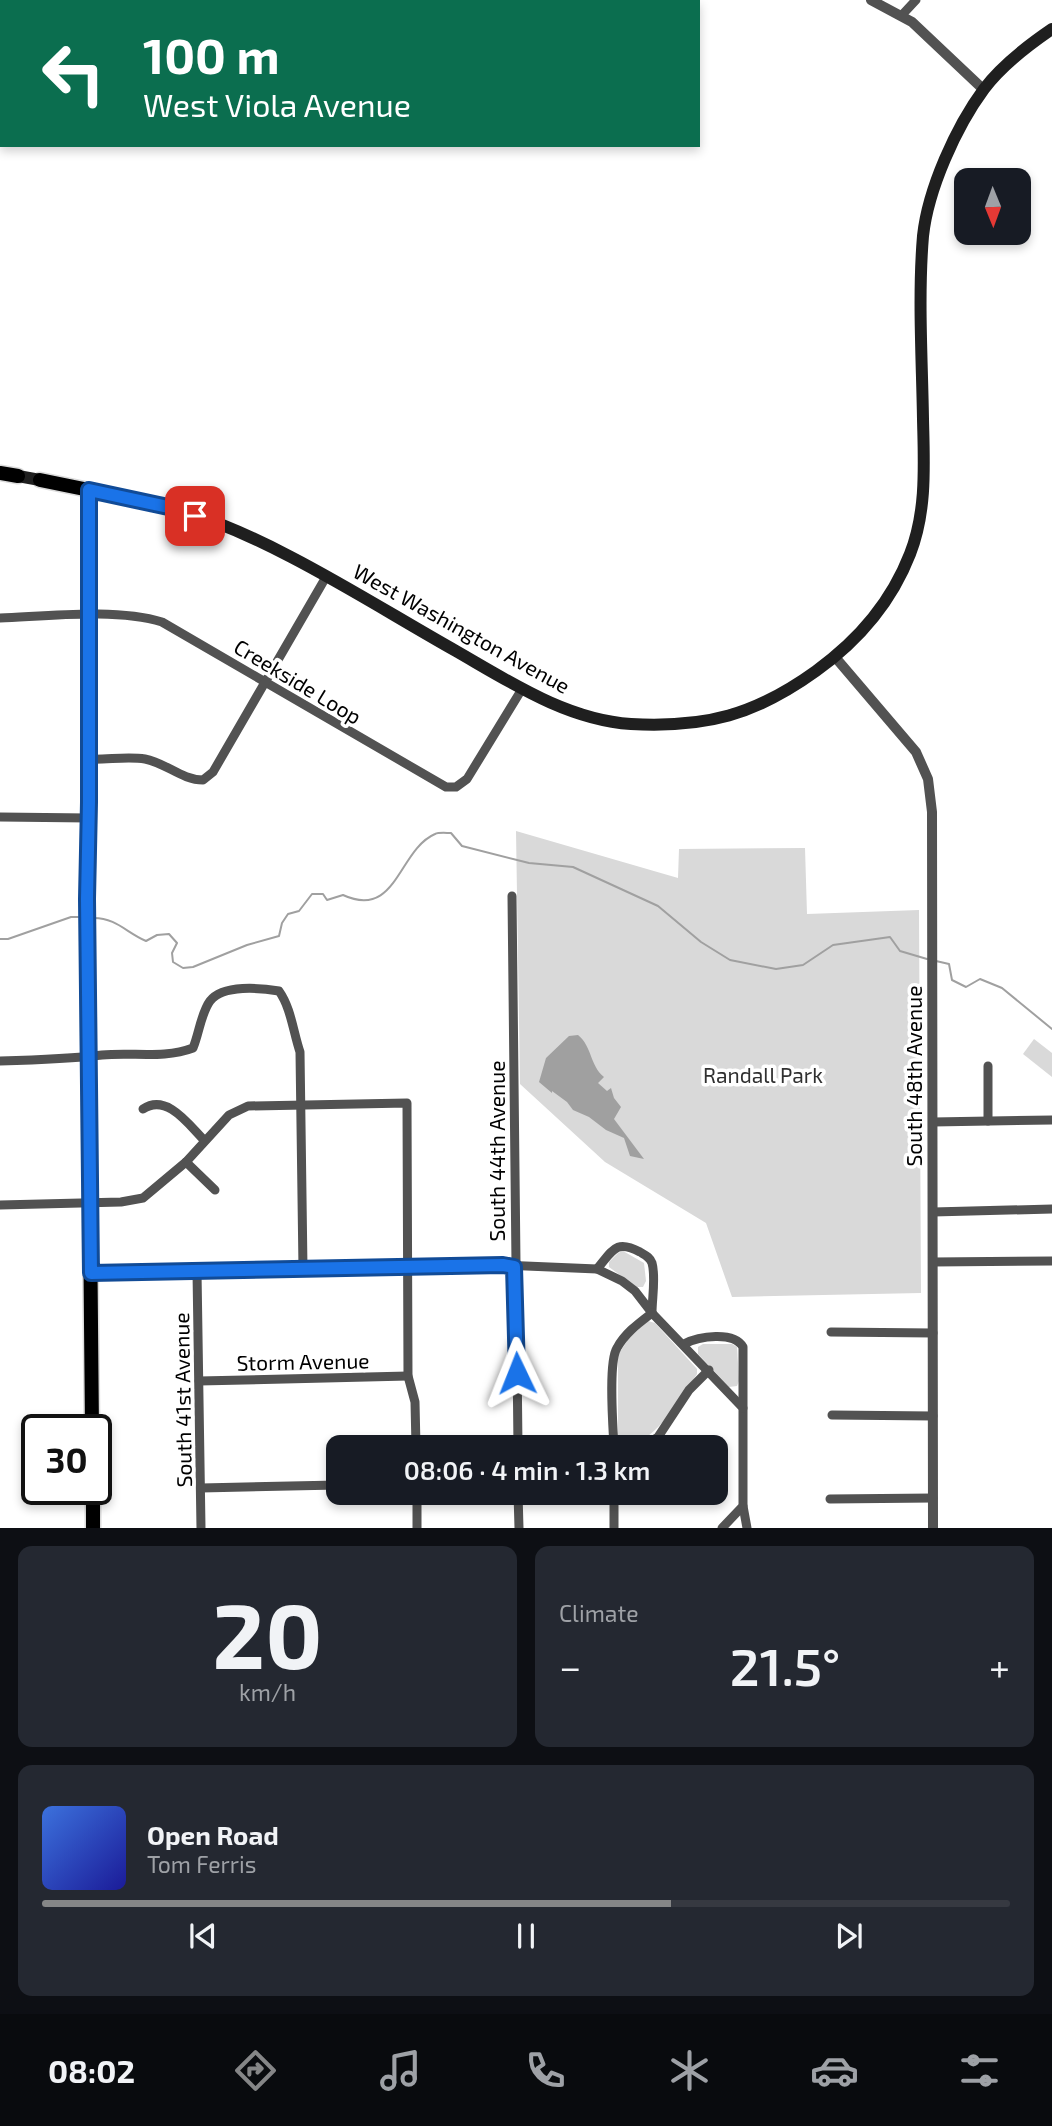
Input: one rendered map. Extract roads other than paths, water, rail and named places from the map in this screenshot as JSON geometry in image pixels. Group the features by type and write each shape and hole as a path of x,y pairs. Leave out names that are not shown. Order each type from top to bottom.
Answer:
{"main road":[{"name":"West Washington Avenue","path":"0,473 173,508 237,531 289,556 522,689 574,712 626,723 690,724 715,720 765,703 791,689 861,634 890,597 911,552 923,503 923,233 933,191 955,139 984,90 1003,68 1052,29"},
{"path":"89,490 87,922 92,1414"},
{"path":"93,1505 93,1528"}],"street":[{"path":"870,0 902,15 920,29 984,90"},
{"path":"902,15 916,0"},
{"path":"89,759 143,759 165,765 188,778 203,780 213,772 326,577"},
{"name":"Creekside Loop","path":"0,618 88,615 150,618 162,622 446,787 456,787 467,779 522,689"},
{"name":"South 48th Avenue","path":"835,657 916,752 928,779 932,812 933,1528"},
{"path":"0,817 89,818"},
{"name":"South 44th Avenue","path":"512,896 518,1435"},
{"path":"0,1061 178,1054 193,1048 211,1000 222,992 258,987 279,991 288,1003 291,1028 300,1052 303,1269"},
{"path":"988,1066 988,1121"},
{"path":"0,1205 133,1201 143,1198 186,1161 229,1115 248,1107 407,1103 408,1376 415,1402 416,1435"},
{"path":"143,1109 150,1104 163,1105 176,1112 204,1140"},
{"path":"933,1122 1052,1121"},
{"path":"186,1161 215,1189"},
{"path":"933,1212 1052,1209"},
{"path":"597,1269 616,1247 621,1245 628,1245 648,1256 653,1265 652,1313"},
{"path":"933,1262 1052,1261"},
{"path":"91,1273 503,1265 584,1266 622,1280 635,1291 652,1313 684,1343 743,1408"},
{"name":"South 41st Avenue","path":"197,1272 201,1528"},
{"path":"614,1435 615,1350 632,1329 652,1313"},
{"path":"831,1332 933,1333"},
{"path":"684,1343 698,1338 732,1337 738,1339 743,1347 743,1506 747,1528"},
{"path":"659,1435 689,1390 709,1370"},
{"name":"Storm Avenue","path":"199,1381 408,1376"},
{"path":"832,1415 933,1416"},
{"path":"201,1488 326,1485"},
{"path":"830,1499 933,1498"},
{"path":"417,1505 417,1528"},
{"path":"518,1505 519,1528"},
{"path":"614,1505 614,1528"},
{"path":"722,1528 743,1506"}],"waterway":[{"path":"94,918 115,923 146,941 157,935 169,934 177,943 172,953 173,962 183,968 193,967 247,945 279,936 282,923 288,914 299,911 312,894 323,894 327,900 343,895 361,900 375,898 386,891 423,842 437,833 451,833 462,846 529,863 573,867 658,906 701,942 730,960 776,969 803,965 833,945 890,937 900,951 927,959"},
{"path":"0,939 8,939 71,917 81,917"},
{"path":"936,961 949,964 952,980 966,987 980,979 1002,988 1052,1029"}],"park label":[{"name":"Randall Park","path":"763,1074"}]}
